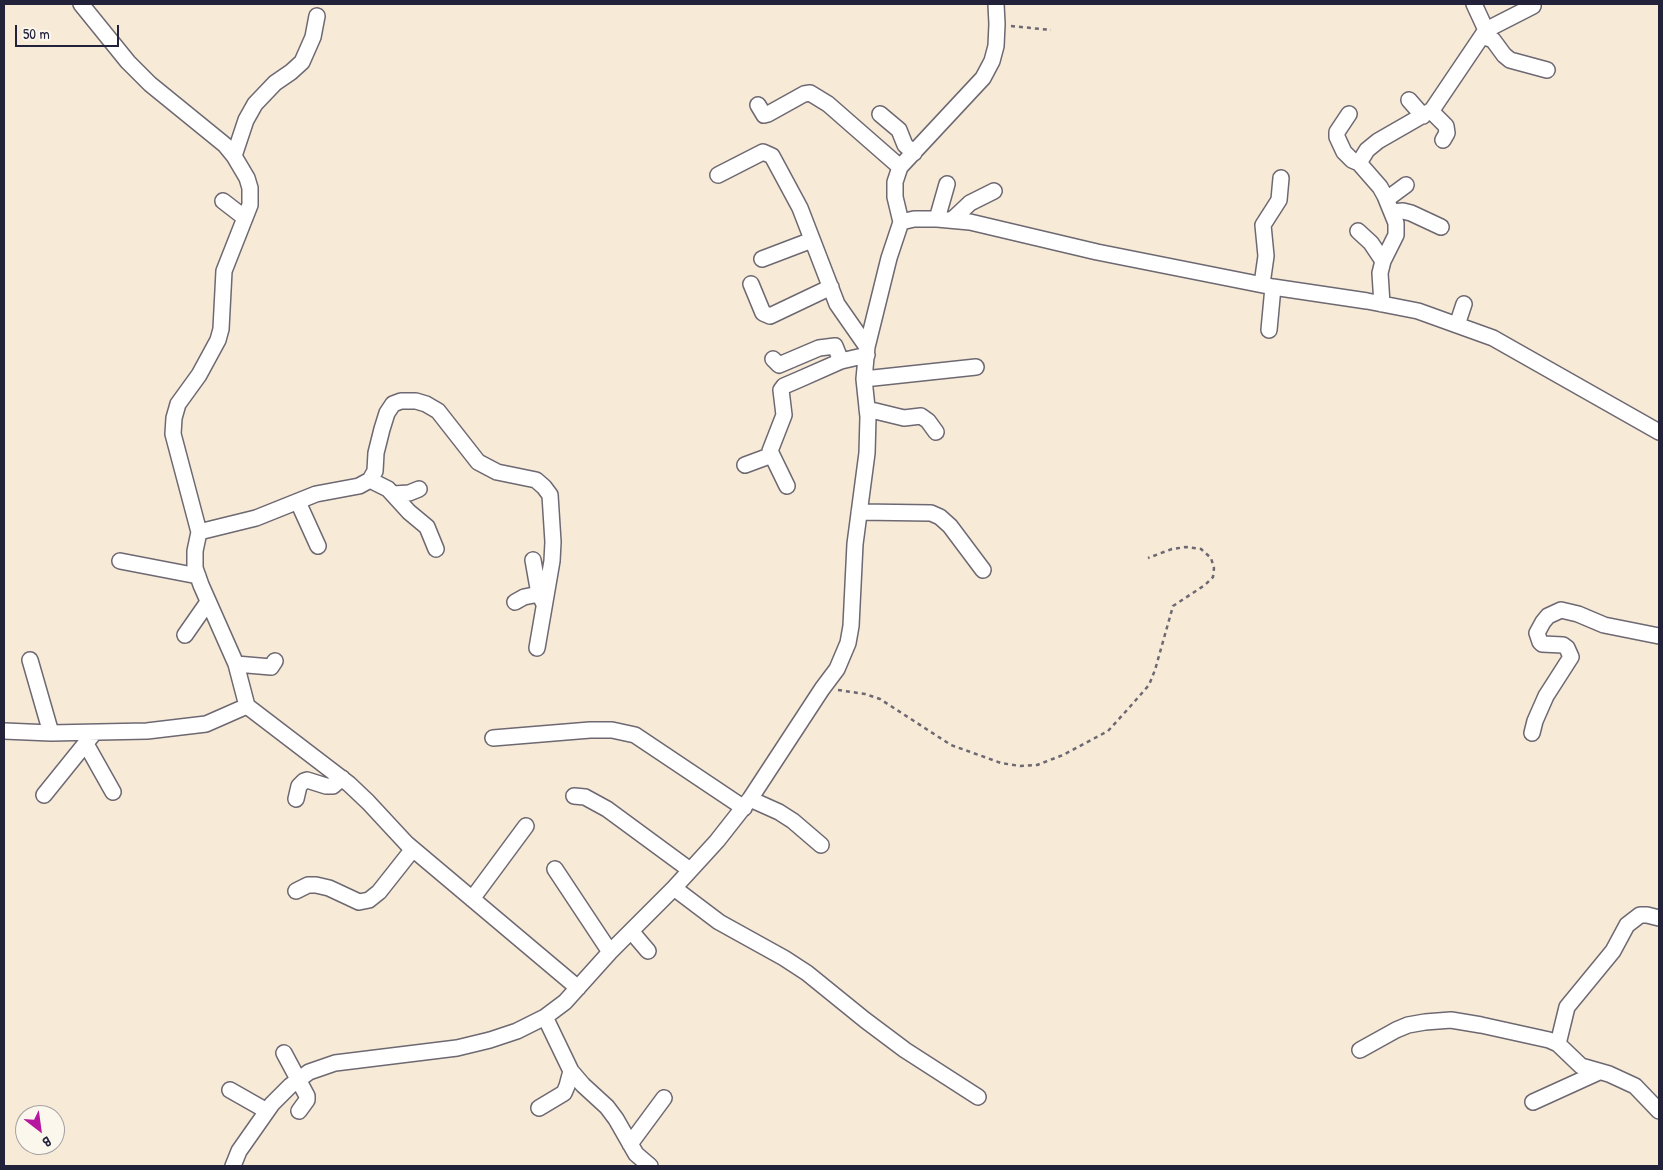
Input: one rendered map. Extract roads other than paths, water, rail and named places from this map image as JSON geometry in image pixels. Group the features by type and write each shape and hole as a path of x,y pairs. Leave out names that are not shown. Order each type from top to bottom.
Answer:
{"street":[{"path":"81,4 128,62 150,84 185,114 219,139 234,156 247,178 250,188 250,205 224,272 222,320 218,340 199,375 178,404 174,418 173,434 199,532 195,551 195,568 236,664 246,706 342,778 413,849 578,988"},
{"path":"233,1166 239,1151 280,1095 298,1079 321,1067 335,1062 457,1048 490,1040 517,1031 545,1017 565,1002 610,952 674,888 747,804 822,688 837,669 848,643 851,626 855,544 867,453 867,409 864,379 867,351 901,222 895,197 895,182 900,167 984,78 992,61 996,46 998,24 996,4"},
{"path":"1474,4 1484,33 1493,40 1504,55 1510,60 1547,70"},
{"path":"1359,163 1367,150 1378,141 1427,114 1484,33 1533,6"},
{"path":"234,156 246,120 255,104 275,83 302,62 314,37 317,16"},
{"path":"758,105 764,114 768,114 804,94 810,93 828,104 900,167"},
{"path":"1409,100 1446,126 1447,133 1443,140"},
{"path":"880,114 899,130 905,145 914,153"},
{"path":"1350,114 1337,132 1337,137 1344,152 1352,160 1359,163 1380,187 1396,223 1396,235 1383,260 1380,273 1382,304"},
{"path":"718,174 763,152 772,156 800,208 842,313 867,351"},
{"path":"1269,330 1268,285 1263,224 1278,200 1281,178"},
{"path":"936,219 947,184"},
{"path":"1390,206 1406,185"},
{"path":"953,219 970,202 994,191"},
{"path":"223,201 245,218"},
{"path":"1390,206 1441,227"},
{"path":"901,222 914,219 953,219 1097,252 1268,285 1418,311 1457,324 1500,350 1659,432"},
{"path":"1358,231 1371,243 1383,260"},
{"path":"762,259 812,240"},
{"path":"751,284 763,313 770,316 831,287"},
{"path":"1457,324 1464,304"},
{"path":"773,359 779,365 819,348 835,346 841,361"},
{"path":"787,486 770,448 783,422 781,390 784,386 867,351"},
{"path":"864,379 976,367"},
{"path":"199,532 256,518 316,494 359,486 370,480 375,471 376,453 387,413 393,404 401,401 416,401 426,404 438,412 478,462 497,472 536,480 550,495 552,561 542,600 537,648"},
{"path":"867,409 904,418 921,416 928,421 936,432"},
{"path":"745,465 772,455"},
{"path":"370,480 388,489 409,512 427,527 436,549"},
{"path":"394,494 409,493 419,489"},
{"path":"298,502 318,546"},
{"path":"859,512 931,513 940,517 950,526 983,570"},
{"path":"533,560 542,600"},
{"path":"120,561 198,576"},
{"path":"515,602 524,597 542,600"},
{"path":"185,635 208,602"},
{"path":"1532,733 1546,696 1571,658 1567,648 1563,645 1542,644 1540,642 1537,634 1548,616 1561,610 1604,625 1659,636"},
{"path":"30,660 51,733"},
{"path":"236,664 271,667 274,661"},
{"path":"4,731 51,733 90,738 206,724 246,706"},
{"path":"493,738 590,730 612,730 635,735 747,804 779,812 822,845"},
{"path":"90,738 113,792"},
{"path":"44,795 90,738"},
{"path":"296,799 300,786 304,781 308,780 326,786 333,786 342,778"},
{"path":"574,796 585,797 607,809 690,870"},
{"path":"472,899 526,826"},
{"path":"296,891 308,885 316,885 329,888 359,902 369,900 379,892 413,849"},
{"path":"555,869 610,952"},
{"path":"674,888 719,922 784,958 881,1032 930,1067 978,1097"},
{"path":"1558,1044 1567,1007 1613,951 1627,925 1640,915 1659,918"},
{"path":"631,931 648,951"},
{"path":"545,1017 571,1071 583,1086 607,1107 636,1154 650,1166"},
{"path":"1360,1050 1408,1025 1451,1020 1540,1038 1558,1044 1581,1066 1609,1074 1634,1086 1659,1111"},
{"path":"284,1053 307,1096 307,1100 299,1111"},
{"path":"539,1108 564,1093 571,1071"},
{"path":"1533,1102 1599,1072"},
{"path":"230,1090 267,1112"},
{"path":"630,1144 664,1098"}]}
